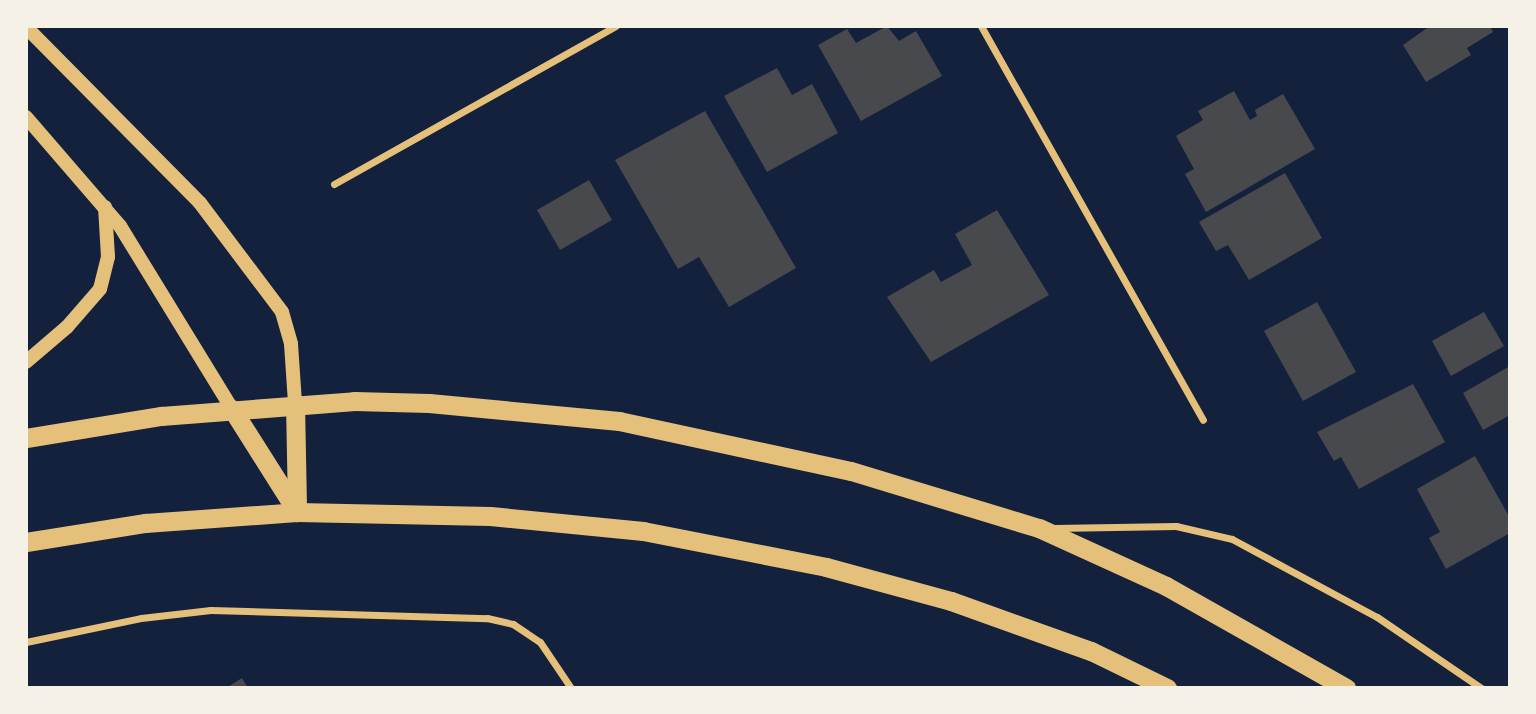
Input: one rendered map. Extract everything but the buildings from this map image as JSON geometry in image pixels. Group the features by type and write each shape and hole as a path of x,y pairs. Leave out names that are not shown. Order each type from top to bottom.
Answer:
{"highway":[{"path":"295,403 297,512"},
{"path":"26,438 232,409 295,403 429,403 619,421 851,471 1039,528 1166,586 1346,688"},
{"path":"232,409 297,512"},
{"path":"26,542 145,523 297,512 501,516 718,543 951,601 1091,651 1167,688"}],"main road":[{"path":"26,27 182,184 267,291 287,324 295,403"},
{"path":"26,117 105,206 232,409"},
{"path":"26,362 67,327 100,289 109,247 105,206"}],"street":[{"path":"334,184 616,26"},
{"path":"981,26 1203,420"},
{"path":"1039,528 1151,524 1232,539 1377,617 1481,688"},
{"path":"26,642 141,618 211,610 487,618 513,624 540,642 571,688"}]}
